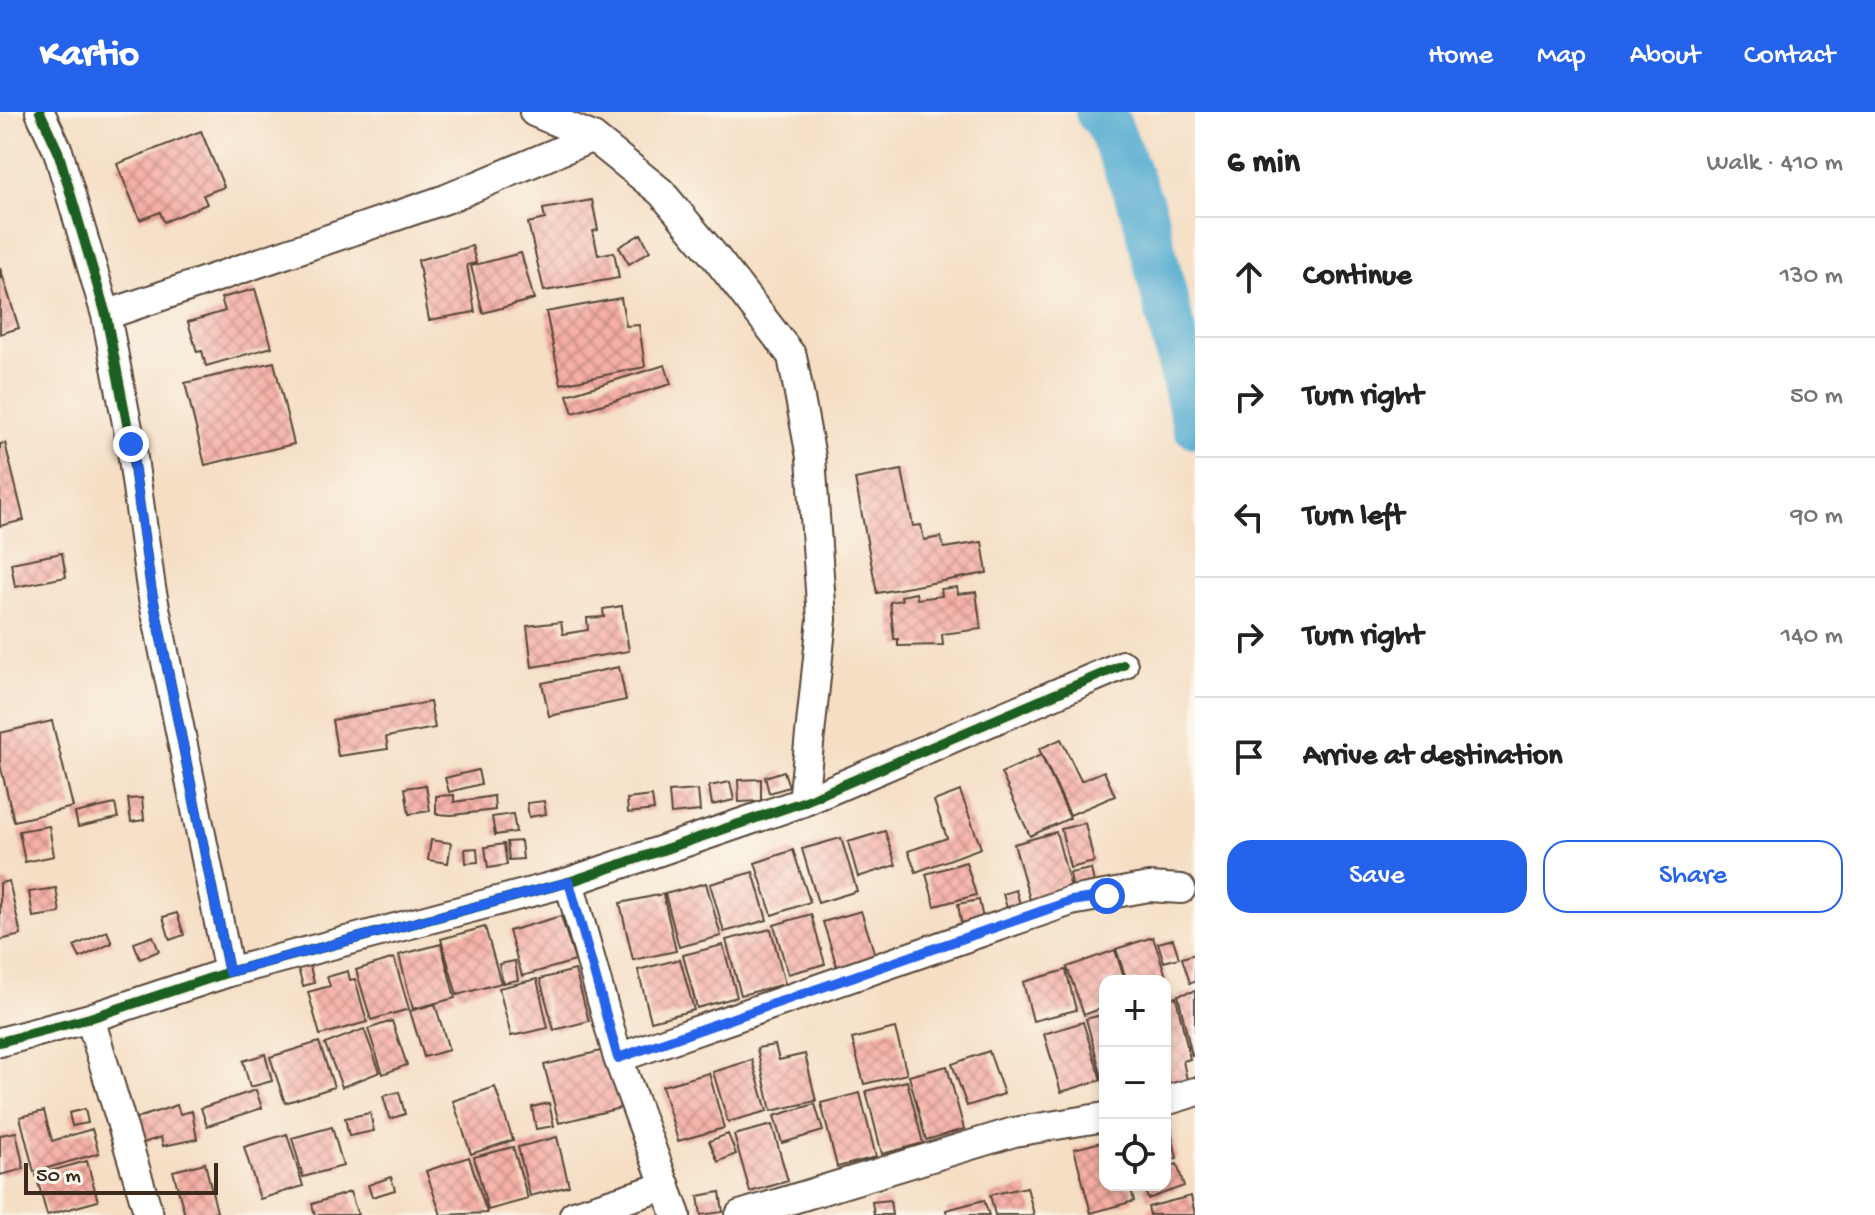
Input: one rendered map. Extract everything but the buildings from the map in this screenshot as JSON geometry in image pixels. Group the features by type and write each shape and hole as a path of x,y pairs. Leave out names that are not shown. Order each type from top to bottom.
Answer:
{"street":[{"path":"40,112 58,151 106,315 131,444 151,588 229,972"},
{"path":"534,112 593,137 661,192 792,356 811,457 822,619 803,802"},
{"path":"106,315 446,199 593,137"},
{"path":"0,1042 90,1018 229,972 569,882 803,802 1123,665"},
{"path":"569,882 618,1058 676,1215"},
{"path":"618,1058 1071,901 1149,887 1181,889"},
{"path":"90,1018 149,1215"},
{"path":"1171,1099 1195,1092"},
{"path":"740,1215 1014,1132 1099,1118"},
{"path":"574,1215 666,1186"}],"waterway":[{"path":"1098,112 1107,121 1144,212 1195,425"}],"cycle path":[{"path":"0,1042 90,1018 229,972 151,588 131,444 106,315 58,151 40,112"},
{"path":"229,972 569,882 803,802 1123,665"}],"route":[{"path":"131,444 151,588 229,972 569,882 618,1058 1071,901 1107,896"}]}
